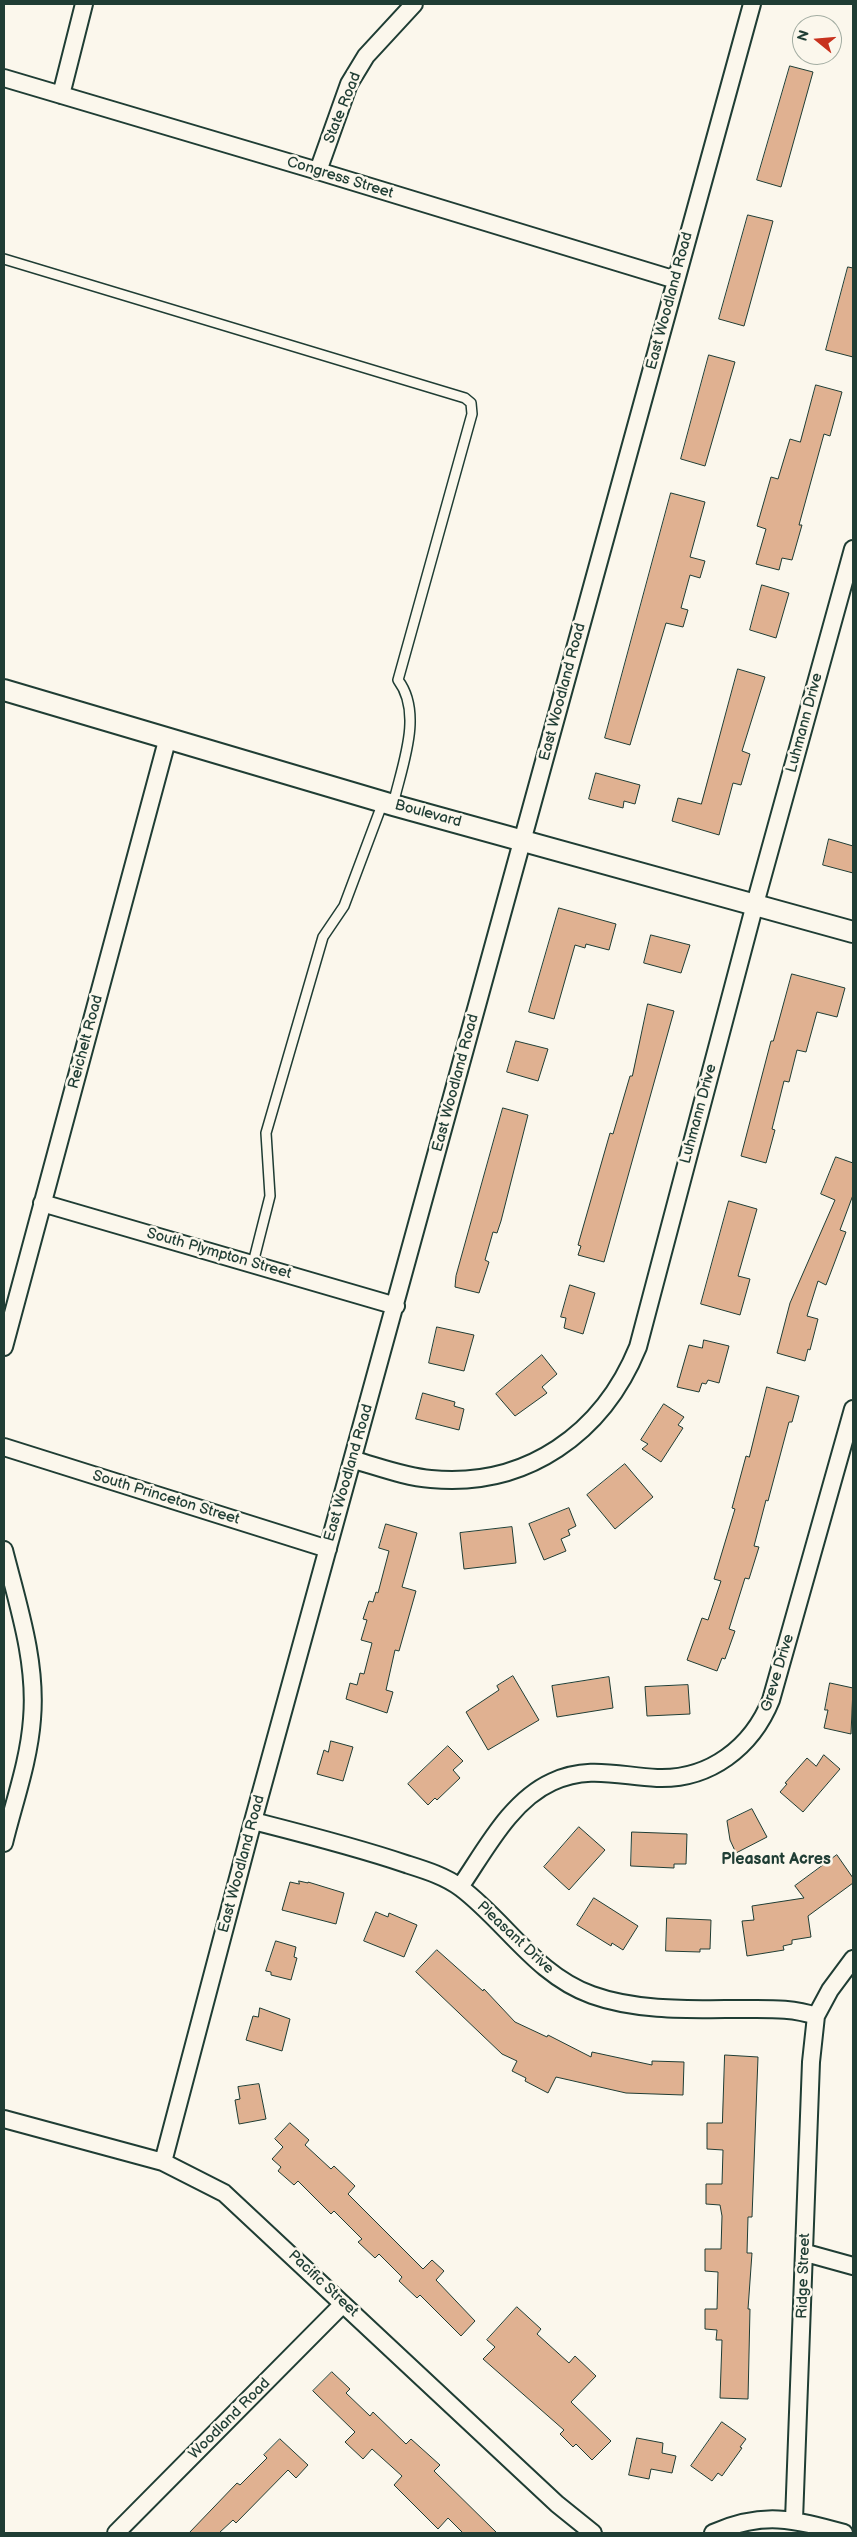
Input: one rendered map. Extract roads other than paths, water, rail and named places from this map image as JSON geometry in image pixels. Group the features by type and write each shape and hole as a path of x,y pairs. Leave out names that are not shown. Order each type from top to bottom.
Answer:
{"street":[{"path":"61,95 84,4"},
{"name":"State Road","path":"318,171 349,84 366,56 414,4"},
{"name":"East Woodland Road","path":"163,2162 253,1821 354,1460 752,4"},
{"name":"Congress Street","path":"4,78 676,280"},
{"name":"Luhmann Drive","path":"354,1460 399,1473 430,1479 458,1480 497,1474 530,1464 561,1448 596,1418 628,1371 638,1347 755,904 853,549"},
{"name":"Boulevard","path":"4,690 388,803 853,932"},
{"name":"Reichelt Road","path":"4,1347 168,737"},
{"name":"South Plympton Street","path":"42,1203 396,1306"},
{"name":"Greve Drive","path":"460,1887 502,1826 521,1804 546,1785 582,1772 595,1771 657,1778 688,1775 712,1767 732,1755 750,1738 763,1720 771,1700 853,1408"},
{"name":"South Princeton Street","path":"4,1447 328,1549"},
{"path":"4,1550 27,1642 32,1675 33,1718 28,1752 4,1843"},
{"name":"Pleasant Drive","path":"253,1821 382,1856 428,1871 460,1887 541,1964 557,1977 589,1994 630,2004 703,2009 793,2009 816,2016"},
{"name":"Ridge Street","path":"794,2520 806,2253 811,2062 816,2016 830,1990 853,1959"},
{"name":"Pacific Street","path":"4,2119 163,2162 209,2183 237,2203 557,2504 593,2533"},
{"path":"806,2253 853,2266"},
{"name":"Woodland Road","path":"116,2533 343,2304"},
{"path":"712,2533 750,2521 777,2518 794,2520 844,2533"}],"lane":[{"path":"4,259 465,398 471,403 472,414 398,680 404,689 410,717 388,803 344,906 323,937 266,1133 270,1196 253,1263"}],"district":[{"name":"Pleasant Acres","path":"776,1860"}]}
